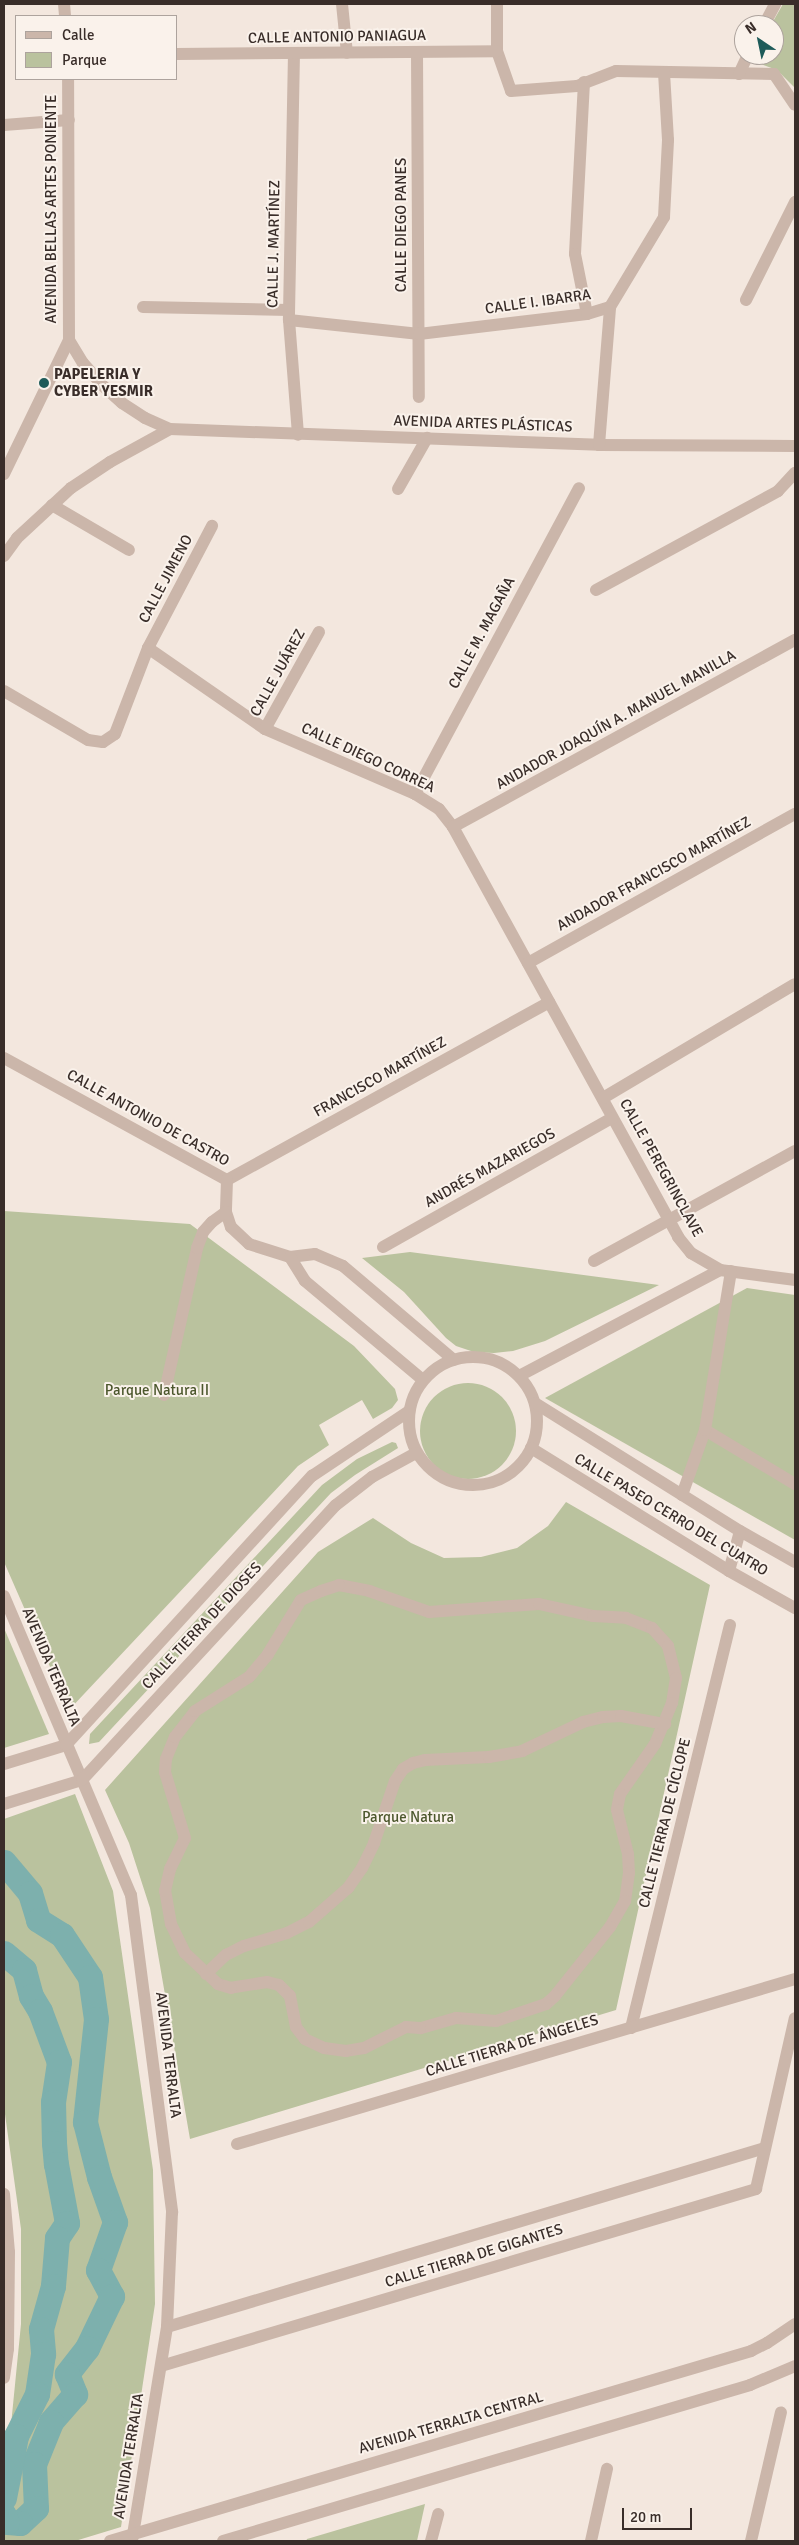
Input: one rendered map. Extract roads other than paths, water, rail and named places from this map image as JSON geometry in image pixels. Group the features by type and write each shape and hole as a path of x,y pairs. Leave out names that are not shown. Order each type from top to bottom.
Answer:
{"street":[{"path":"342,4 347,53"},
{"path":"497,4 497,51 511,91 580,84 616,71 774,74 795,105"},
{"name":"CALLE ANTONIO PANIAGUA","path":"178,54 497,51"},
{"name":"CALLE DIEGO PANES","path":"417,52 419,397"},
{"name":"CALLE J. MARTÍNEZ","path":"294,53 289,315 298,435"},
{"path":"739,74 743,65"},
{"name":"CALLE I. IBARRA","path":"143,307 289,315 419,334 587,314 610,307 664,218 668,140 664,72"},
{"name":"AVENIDA BELLAS ARTES PONIENTE","path":"68,80 69,340"},
{"path":"580,84 575,254 587,314"},
{"path":"4,125 69,120"},
{"path":"746,300 795,202"},
{"path":"599,445 610,307"},
{"path":"4,474 69,340"},
{"name":"AVENIDA ARTES PLÁSTICAS","path":"69,340 83,363 101,384 145,418 170,429 599,445 795,446"},
{"path":"4,556 17,538 52,504 110,462 170,429"},
{"path":"398,489 426,438"},
{"path":"596,590 778,491 795,473"},
{"name":"CALLE M. MAGAÑA","path":"415,794 579,488"},
{"path":"52,504 129,550"},
{"name":"CALLE JIMENO","path":"4,691 88,740 103,742 114,734 148,648 212,526"},
{"name":"CALLE JUÁREZ","path":"265,730 319,632"},
{"name":"ANDADOR JOAQUÍN A. MANUEL MANILLA","path":"453,827 795,640"},
{"name":"CALLE DIEGO CORREA","path":"148,648 265,730 415,794 439,810 453,827 549,1002"},
{"name":"ANDADOR FRANCISCO MARTÍNEZ","path":"528,963 795,814"},
{"path":"603,1098 795,984"},
{"name":"CALLE PEREGRINCLAVE","path":"549,1002 669,1220 691,1253 725,1270 795,1280"},
{"name":"FRANCISCO MARTÍNEZ","path":"227,1180 549,1002"},
{"name":"CALLE ANTONIO DE CASTRO","path":"4,1058 227,1180 226,1212 231,1227 248,1244 290,1257 315,1254 343,1266 454,1360"},
{"name":"ANDRÉS MAZARIEGOS","path":"383,1247 612,1118"},
{"path":"594,1261 795,1151"},
{"path":"164,1395 197,1248 203,1232 212,1222 226,1212"},
{"path":"290,1257 305,1281 424,1380"},
{"path":"519,1376 725,1270"},
{"path":"682,1495 705,1430 725,1270"},
{"path":"477,1357 500,1362 519,1376 529,1388 535,1403 537,1426 532,1448 518,1468 498,1481 475,1486 451,1483 431,1471 416,1453 409,1432 409,1411 414,1394 424,1380 437,1368 454,1360 477,1357"},
{"name":"CALLE PASEO CERRO DEL CUATRO","path":"535,1403 740,1531 795,1562"},
{"name":"CALLE TIERRA DE DIOSES","path":"66,1745 312,1476 409,1411"},
{"path":"705,1430 795,1484"},
{"name":"CALLE PASEO CERRO DEL CUATRO","path":"532,1448 729,1571 795,1608"},
{"name":"CALLE TIERRA DE DIOSES","path":"82,1780 336,1505 372,1477 416,1453"},
{"path":"729,1571 740,1531"},
{"path":"339,1585 369,1591 429,1612 539,1604 593,1616 626,1618 640,1622 661,1637 672,1657 675,1683 665,1724 655,1744 620,1794 616,1810 628,1854 625,1901 610,1928 555,1996 546,2004 496,2021 456,2018 420,2028 406,2027 364,2048 346,2051 324,2048 305,2039 296,2027 290,1996 279,1985 267,1982 231,1988 218,1984 206,1974 185,1953 171,1924 166,1899 165,1891 170,1869 186,1838 165,1772 166,1759 175,1737 195,1711 249,1677 268,1654 301,1600 321,1590 339,1585"},
{"name":"AVENIDA TERRALTA","path":"4,1596 131,1895 172,2212 167,2327 132,2538"},
{"name":"CALLE TIERRA DE CÍCLOPE","path":"632,2028 730,1625"},
{"path":"206,1974 226,1955 288,1934 309,1922 348,1888 362,1868 374,1843 395,1781 403,1769 413,1763 425,1760 489,1757 522,1751 583,1722 603,1717 621,1716 665,1724"},
{"path":"4,1764 66,1745"},
{"path":"4,1804 82,1780"},
{"name":"CALLE TIERRA DE ÁNGELES","path":"237,2144 795,1979"},
{"name":"CALLE TIERRA DE GIGANTES","path":"161,2366 756,2190 795,2018"},
{"name":"CALLE TIERRA DE GIGANTES","path":"167,2327 765,2148"},
{"path":"4,2194 9,2252 8,2349 4,2378"},
{"name":"AVENIDA TERRALTA CENTRAL","path":"110,2541 132,2538 751,2351 767,2344 795,2324"},
{"path":"223,2541 750,2385 795,2366"},
{"path":"751,2541 781,2412"},
{"path":"591,2541 607,2469"},
{"path":"431,2541 438,2514"}],"waterway":[{"path":"4,1862 30,1893 38,1920 62,1935 90,1977 96,2019 85,2122 99,2177 115,2222 98,2270 112,2296 87,2348 67,2374 75,2394 51,2422 34,2464 36,2508 20,2523 7,2522 4,2515"},
{"path":"4,1953 24,1970 31,1996 40,2011 59,2062 53,2102 54,2143 67,2223 57,2238 53,2286 41,2329 43,2354 37,2394 16,2436 4,2498"}],"place":[{"name":"PAPELERIA Y CYBER YESMIR","path":"44,383"}],"park label":[{"name":"Parque Natura II","path":"157,1391"},
{"name":"Parque Natura","path":"408,1818"}]}
